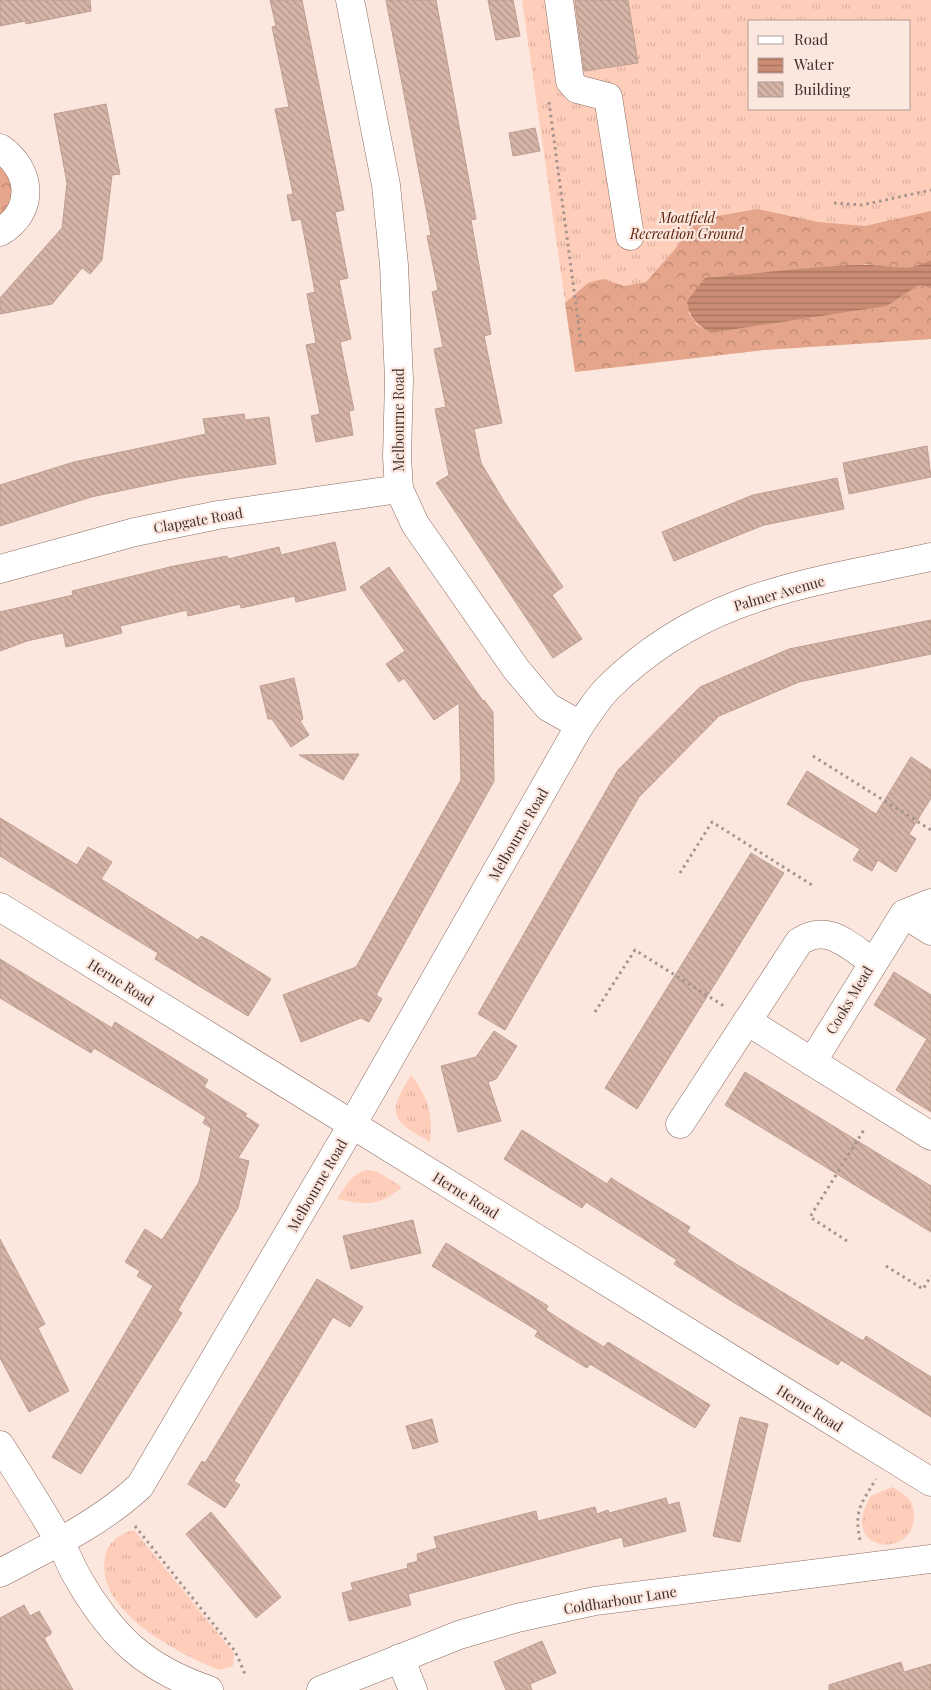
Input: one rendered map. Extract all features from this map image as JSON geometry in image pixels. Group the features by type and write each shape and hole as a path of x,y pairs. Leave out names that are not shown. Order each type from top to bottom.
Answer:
{"street":[{"name":"Melbourne Road","path":"0,1572 93,1523 124,1501 140,1486 352,1125 580,725 548,707 516,669 415,524 399,489 397,457 399,380 394,264 386,186 350,0"},
{"path":"559,0 570,81 577,89 608,97 630,236"},
{"path":"0,148 17,164 26,185 25,200 20,215 0,232"},
{"name":"Clapgate Road","path":"0,569 135,532 218,515 399,489"},
{"name":"Palmer Avenue","path":"580,725 606,690 656,647 682,629 714,613 752,598 808,583 931,557"},
{"path":"873,962 904,914 931,903"},
{"name":"Herne Road","path":"0,907 931,1482"},
{"path":"904,914 931,931"},
{"name":"Cooks Mead","path":"680,1124 799,942 810,934 823,933 839,940 873,962 812,1062"},
{"path":"747,1021 931,1136"},
{"path":"0,1445 59,1541 78,1578 104,1618 136,1652 173,1684 209,1690"},
{"name":"Coldharbour Lane","path":"321,1690 459,1634 517,1618 594,1602 931,1559"},
{"path":"400,1658 413,1690"}],"path":[{"path":"548,96 581,343"},
{"path":"834,203 862,205 931,190"},
{"path":"813,756 931,830"},
{"path":"680,873 712,822 812,885"},
{"path":"595,1012 635,950 747,1021"},
{"path":"847,1241 810,1217 880,1104"},
{"path":"886,1266 923,1289 931,1276"},
{"path":"865,1567 856,1521 858,1510 890,1458"},
{"path":"132,1523 235,1651 245,1674"}],"green space":[{"name":"Moatfield Recreation Ground","path":"522,0 931,0 931,339 764,350 575,372"},
{"path":"0,159 6,163 16,198 0,220"},
{"path":"757,209 818,222 865,226 931,211 931,260 923,264 899,269 865,264 688,312 697,325 711,333 887,306 919,285 931,288 931,339 764,350 575,372 565,303 588,283 603,279 624,286 646,282 676,248 695,220"},
{"path":"411,1075 422,1091 428,1106 431,1123 430,1142 407,1128 400,1122 397,1115 398,1099"},
{"path":"367,1170 378,1172 402,1187 394,1194 371,1203 337,1199 353,1178"},
{"path":"892,1487 905,1495 912,1505 914,1515 911,1530 902,1540 891,1544 879,1544 869,1539 863,1529 863,1515 871,1496"},
{"path":"134,1530 234,1653 233,1666 219,1670 182,1653 143,1628 126,1612 113,1595 105,1577 106,1552 115,1539"}],"water":[{"path":"931,260 931,288 919,285 887,306 711,333 695,320 688,307 687,301 705,278 804,268 873,265 912,267"}],"building":[{"path":"0,0 90,0 91,11 26,24 25,21 0,26"},
{"path":"270,0 302,0 344,210 335,212 348,278 339,280 351,339 340,342 354,410 349,411 353,435 316,442 311,416 320,414 306,345 316,343 307,294 315,292 301,219 292,221 287,195 293,194 275,109 289,107 272,27 276,26"},
{"path":"386,0 436,0 476,219 471,220 491,334 484,336 502,423 474,429 481,463 505,503 563,587 552,595 582,639 553,658 436,483 449,475 435,409 446,407 434,349 443,347 432,292 438,290 427,236 431,235"},
{"path":"488,0 513,0 520,36 496,40"},
{"path":"575,0 628,0 638,63 584,71"},
{"path":"106,104 120,174 112,175 102,260 90,274 82,268 52,304 0,314 0,298 62,228 67,183 54,114"},
{"path":"535,128 540,151 513,156 509,133"},
{"path":"244,414 245,420 269,417 276,464 182,478 91,497 0,526 0,485 74,462 206,434 203,419"},
{"path":"927,446 931,477 849,494 843,463"},
{"path":"837,478 844,509 764,525 674,561 662,532 753,495"},
{"path":"335,542 346,590 296,602 295,596 241,608 240,604 188,616 187,610 120,626 122,633 66,647 63,633 27,641 0,651 0,612 73,595 72,591 174,566 227,556 228,559 279,547 281,555"},
{"path":"389,567 483,701 493,712 494,781 376,995 382,999 369,1022 361,1018 301,1042 283,995 356,967 461,780 459,703 434,720 404,678 399,682 386,664 405,651 360,587"},
{"path":"931,620 931,654 799,682 719,716 639,797 505,1030 478,1014 618,770 700,687 789,649"},
{"path":"294,678 303,719 300,721 309,735 291,747 272,719 268,719 260,686"},
{"path":"359,754 343,780 299,755"},
{"path":"911,757 931,770 931,798 909,834 916,839 896,872 878,860 872,871 853,860 860,849 787,804 807,771 876,814"},
{"path":"0,818 77,865 88,847 112,862 101,879 198,940 201,936 271,979 248,1016 155,959 158,953 0,856"},
{"path":"751,853 784,873 637,1109 605,1088"},
{"path":"0,959 112,1028 115,1022 208,1080 204,1087 247,1114 245,1116 259,1125 238,1158 249,1161 238,1208 178,1310 182,1313 81,1474 52,1457 153,1286 137,1276 140,1271 125,1262 145,1229 162,1240 175,1220 199,1182 211,1128 203,1123 206,1117 168,1093 94,1048 91,1053 0,998"},
{"path":"894,972 931,995 931,1112 896,1090 927,1039 874,1005"},
{"path":"494,1031 517,1046 496,1079 488,1082 501,1121 458,1132 441,1066 476,1057"},
{"path":"745,1072 931,1186 931,1232 725,1105"},
{"path":"522,1130 607,1184 611,1178 690,1227 687,1232 731,1261 863,1341 866,1336 931,1377 931,1417 841,1360 838,1365 733,1302 674,1264 677,1260 586,1202 582,1208 504,1159"},
{"path":"413,1220 421,1253 351,1269 343,1236"},
{"path":"0,1239 45,1324 38,1328 69,1391 29,1412 0,1358"},
{"path":"446,1243 548,1306 546,1310 604,1347 608,1342 710,1405 695,1428 590,1364 587,1368 535,1336 538,1331 432,1266"},
{"path":"317,1279 363,1307 350,1327 333,1317 234,1481 240,1485 225,1508 188,1484 202,1461 205,1463"},
{"path":"740,1417 768,1424 740,1542 713,1536"},
{"path":"432,1419 438,1442 413,1449 406,1426"},
{"path":"666,1498 668,1505 679,1502 686,1531 624,1547 622,1537 408,1594 411,1605 349,1621 342,1593 353,1590 351,1583 408,1568 407,1564 418,1561 417,1554 437,1548 434,1537 536,1511 538,1521 595,1507 597,1514 608,1510 609,1513"},
{"path":"211,1512 281,1597 256,1618 186,1534"},
{"path":"24,1605 30,1616 39,1611 51,1631 51,1634 44,1638 73,1690 0,1690 0,1618"},
{"path":"542,1641 556,1673 530,1684 532,1690 506,1690 494,1662"},
{"path":"901,1662 904,1672 931,1664 931,1690 829,1690 829,1685"}]}
